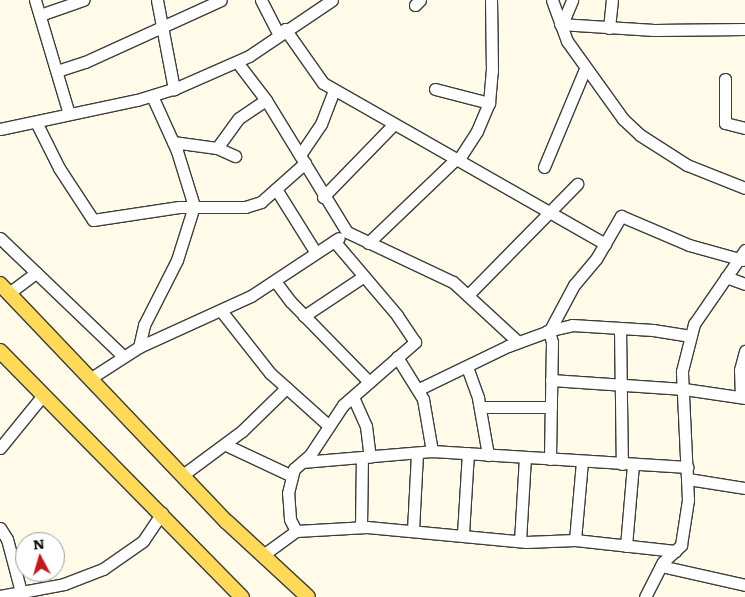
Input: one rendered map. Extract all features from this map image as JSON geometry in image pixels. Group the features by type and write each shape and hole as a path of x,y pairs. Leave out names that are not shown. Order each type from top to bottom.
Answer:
{"main road":[{"path":"4,288 263,555 308,597"},
{"path":"0,351 162,513 242,597"}],"street":[{"path":"35,0 69,114"},
{"path":"40,15 83,0"},
{"path":"157,0 174,89"},
{"path":"57,71 162,28 221,0"},
{"path":"260,0 281,32 323,83 458,158 605,244"},
{"path":"2,126 36,122 152,96 174,89 238,62 332,0"},
{"path":"368,243 458,158 477,131 488,103 492,70 491,0"},
{"path":"552,0 567,41 585,69 623,118 640,135 686,165 745,188"},
{"path":"561,24 572,0"},
{"path":"609,28 612,0"},
{"path":"561,24 609,28 745,29"},
{"path":"238,62 266,100 302,159 322,197 347,232 452,282 518,342"},
{"path":"544,167 585,69"},
{"path":"724,79 725,123 745,128"},
{"path":"435,89 488,103"},
{"path":"36,122 59,168 93,220 194,206 245,206 261,202 276,189 302,159 321,124 334,90"},
{"path":"139,347 144,325 177,260 194,206 173,142 152,96"},
{"path":"217,148 234,122 266,100"},
{"path":"322,197 394,124"},
{"path":"173,142 217,148 235,156"},
{"path":"468,295 551,213 577,184"},
{"path":"276,189 316,253"},
{"path":"548,330 574,285 605,244 621,216 741,261"},
{"path":"91,378 139,347 222,312 274,281 347,232"},
{"path":"0,238 123,356"},
{"path":"296,531 290,519 288,493 292,476 328,425 353,397 415,342 364,276 334,241"},
{"path":"645,597 660,566 681,545 688,479 682,370 694,324 726,277 741,261 745,250"},
{"path":"4,288 36,273"},
{"path":"304,316 364,276"},
{"path":"726,277 745,284"},
{"path":"274,281 304,316 369,382"},
{"path":"222,312 255,355 286,388 328,425"},
{"path":"419,389 518,342 548,330 572,325 691,336"},
{"path":"620,328 620,385 628,464 626,546"},
{"path":"548,330 551,337 550,459"},
{"path":"551,380 684,389 743,397 740,370 745,351"},
{"path":"397,357 419,389 428,416 432,451"},
{"path":"468,367 480,407 488,455"},
{"path":"184,474 226,445 286,388"},
{"path":"0,448 43,396"},
{"path":"353,397 366,426 366,458 361,528"},
{"path":"480,407 551,407"},
{"path":"226,445 292,476"},
{"path":"302,462 432,451 688,467"},
{"path":"413,530 417,453"},
{"path":"463,534 468,453"},
{"path":"520,540 526,458"},
{"path":"575,540 582,461"},
{"path":"688,479 745,488"},
{"path":"0,596 64,584 103,569 142,541 162,513"},
{"path":"0,528 6,539 21,592"},
{"path":"263,555 296,531 361,528 413,530 520,540 575,540 675,551"},
{"path":"660,566 745,585"}]}
